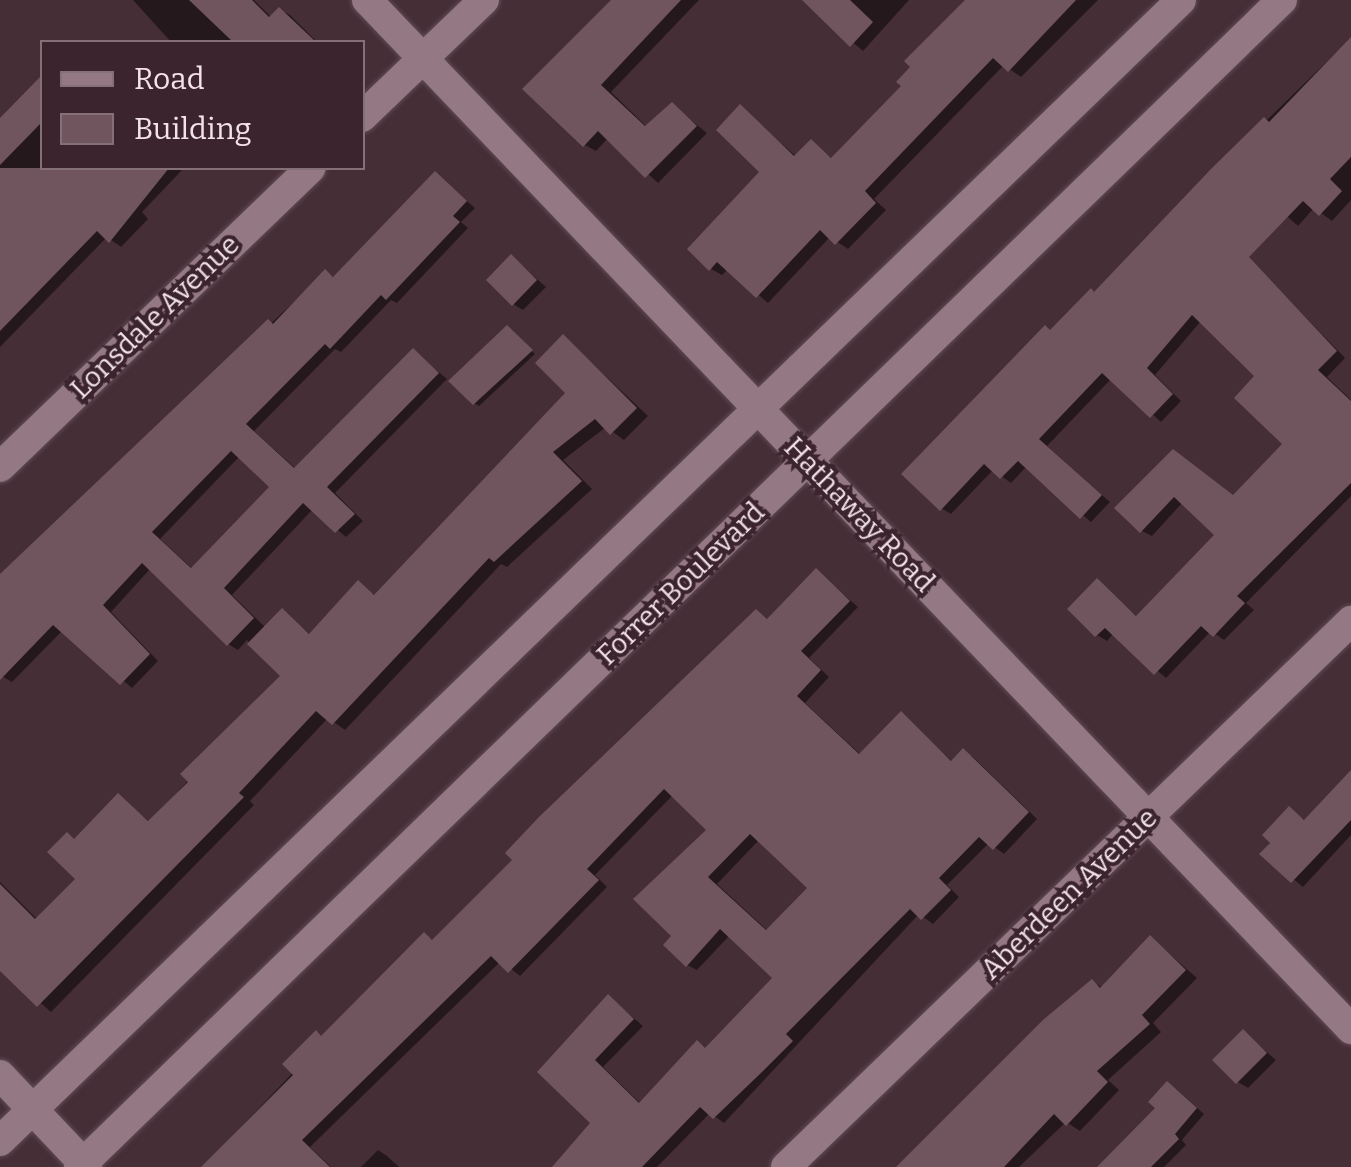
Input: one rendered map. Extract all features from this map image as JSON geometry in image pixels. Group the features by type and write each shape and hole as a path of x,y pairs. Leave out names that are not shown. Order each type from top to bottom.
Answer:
{"street":[{"name":"Hathaway Road","path":"366,0 1351,1029"},
{"path":"365,114 484,0"},
{"path":"0,1140 760,412 1182,0"},
{"name":"Forrer Boulevard","path":"83,1166 1282,0"},
{"name":"Lonsdale Avenue","path":"0,468 308,170"},
{"name":"Aberdeen Avenue","path":"786,1167 1351,621"},
{"path":"0,1076 83,1166"}],"building":[{"path":"189,0 252,0 269,17 279,7 314,40 231,40"},
{"path":"611,0 681,0 601,85 645,126 672,102 697,126 645,178 598,131 583,147 522,89"},
{"path":"802,0 850,0 873,22 850,47"},
{"path":"965,0 1076,0 1008,72 993,58 865,191 876,203 835,245 820,230 756,298 717,262 709,271 687,249 759,172 716,130 740,104 794,156 811,139 831,158 901,86 896,82 910,67 904,61"},
{"path":"1351,37 1351,157 1330,179 1342,191 1319,216 1303,201 1249,257 1337,351 1318,370 1351,401 1351,483 1237,596 1245,603 1213,637 1201,626 1154,675 1105,628 1095,637 1067,609 1097,578 1136,616 1214,535 1174,497 1140,533 1114,508 1173,449 1233,495 1282,444 1234,398 1254,376 1192,315 1147,368 1173,394 1150,418 1102,373 1039,439 1102,495 1080,519 1018,461 1000,479 984,464 940,511 901,474 1045,325 1050,330 1091,288 1094,292 1212,168 1264,117 1269,122"},
{"path":"40,77 40,124 0,165 0,118"},
{"path":"0,168 167,170 109,243 97,231 0,331"},
{"path":"435,171 467,201 453,216 460,222 386,300 381,295 330,349 325,344 246,424 294,468 413,348 439,373 327,487 355,514 335,533 303,503 224,588 254,618 227,646 142,563 103,605 150,654 120,685 53,625 0,680 0,574 268,319 273,324 325,269 333,277","holes":["231,451 269,487 191,568 152,532"]},
{"path":"511,254 537,280 512,306 486,280"},
{"path":"507,325 533,350 473,405 448,381"},
{"path":"563,334 637,408 610,435 595,419 553,452 582,481 494,562 489,558 332,725 316,711 239,793 244,797 37,1007 0,971 0,884 35,919 75,879 47,852 67,832 74,839 118,793 148,821 188,782 180,774 280,676 247,644 282,608 309,634 358,580 374,595 565,393 535,363"},
{"path":"816,568 850,601 801,651 821,670 797,696 859,754 901,711 951,761 963,748 1029,812 993,850 979,837 939,878 951,890 921,920 910,909 786,1034 793,1041 762,1072 713,1119 700,1107 642,1167 552,1167 590,1123 537,1072 608,994 634,1019 595,1060 639,1103 697,1040 705,1048 772,978 720,929 686,967 663,945 671,936 633,899 706,830 664,789 587,869 599,880 508,973 491,956 302,1140 330,1167 201,1167 293,1075 282,1064 316,1030 321,1036 424,932 432,940 512,860 505,853 539,817 756,609 767,619","holes":["750,834 807,888 766,930 708,877"]},
{"path":"1351,770 1351,820 1291,883 1259,854 1270,843 1262,835 1289,806 1304,820"},
{"path":"1150,935 1186,970 1142,1015 1150,1024 1097,1071 1108,1082 1066,1126 1054,1114 1004,1167 896,1167 1043,1020 1092,979 1100,988"},
{"path":"1243,1029 1267,1053 1236,1084 1212,1060"},
{"path":"1167,1081 1197,1108 1175,1134 1179,1139 1151,1167 1097,1167 1155,1108 1148,1102"}]}
